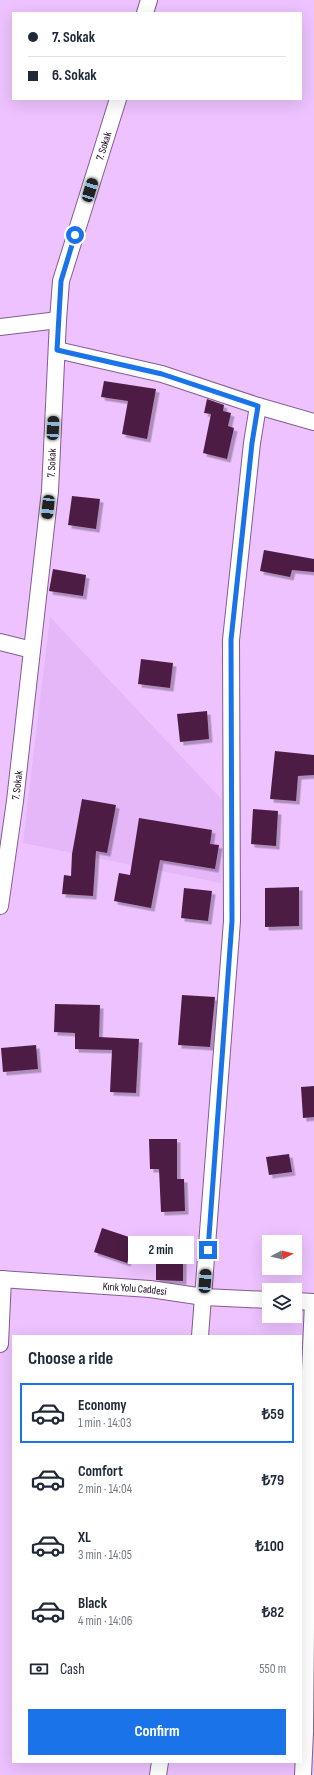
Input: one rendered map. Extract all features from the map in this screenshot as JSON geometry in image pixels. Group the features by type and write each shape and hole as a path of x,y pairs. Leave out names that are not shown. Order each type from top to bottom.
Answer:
{"street":[{"path":"145,12 149,0"},
{"name":"7. Sokak","path":"0,906 15,801 50,491 61,281 118,100"},
{"path":"0,327 58,320"},
{"path":"57,350 162,374 258,406 314,422"},
{"path":"200,1335 232,921 231,640 252,443 258,406"},
{"path":"0,642 32,650"},
{"path":"0,1344 2,1279"},
{"name":"Kırık Yolu Caddesi","path":"2,1279 150,1289 204,1297 262,1300"},
{"path":"302,1301 313,1302 308,1417 305,1732 303,1775"},
{"path":"158,1775 160,1763"}],"shaded area":[{"path":"50,617 222,800 221,883 23,843"}],"building":[{"path":"104,381 156,389 147,439 122,434 128,401 101,397"},
{"path":"207,399 224,405 223,411 231,413 228,426 234,428 227,459 203,453 211,414 204,413"},
{"path":"72,496 100,499 96,529 68,525"},
{"path":"264,550 314,559 314,572 292,570 290,577 260,571"},
{"path":"53,569 86,575 83,596 49,591"},
{"path":"141,659 173,663 170,688 138,684"},
{"path":"207,711 209,739 180,742 177,714"},
{"path":"275,751 314,755 314,775 298,776 296,801 270,799"},
{"path":"82,799 116,805 107,853 96,851 93,896 62,894 64,875 71,876 72,854"},
{"path":"253,809 278,811 276,846 251,844"},
{"path":"139,818 212,830 210,844 219,845 215,869 160,860 151,908 114,901 119,873 130,875"},
{"path":"299,887 299,926 265,927 265,888"},
{"path":"184,888 212,891 208,921 181,918"},
{"path":"182,995 215,997 210,1047 178,1045"},
{"path":"55,1004 100,1005 99,1037 139,1039 136,1093 110,1092 112,1050 75,1049 75,1033 54,1032"},
{"path":"36,1045 38,1069 3,1072 1,1048"},
{"path":"314,1086 314,1117 303,1118 301,1087"},
{"path":"149,1139 177,1139 177,1179 184,1179 185,1211 161,1212 159,1169 150,1169"},
{"path":"289,1154 292,1172 269,1175 266,1157"},
{"path":"102,1228 135,1239 127,1263 94,1252"},
{"path":"156,1243 189,1243 189,1258 183,1258 183,1281 156,1280"}],"route":[{"path":"75,235 61,281 57,350 162,374 258,406 252,443 231,640 232,921 208,1250"}]}
